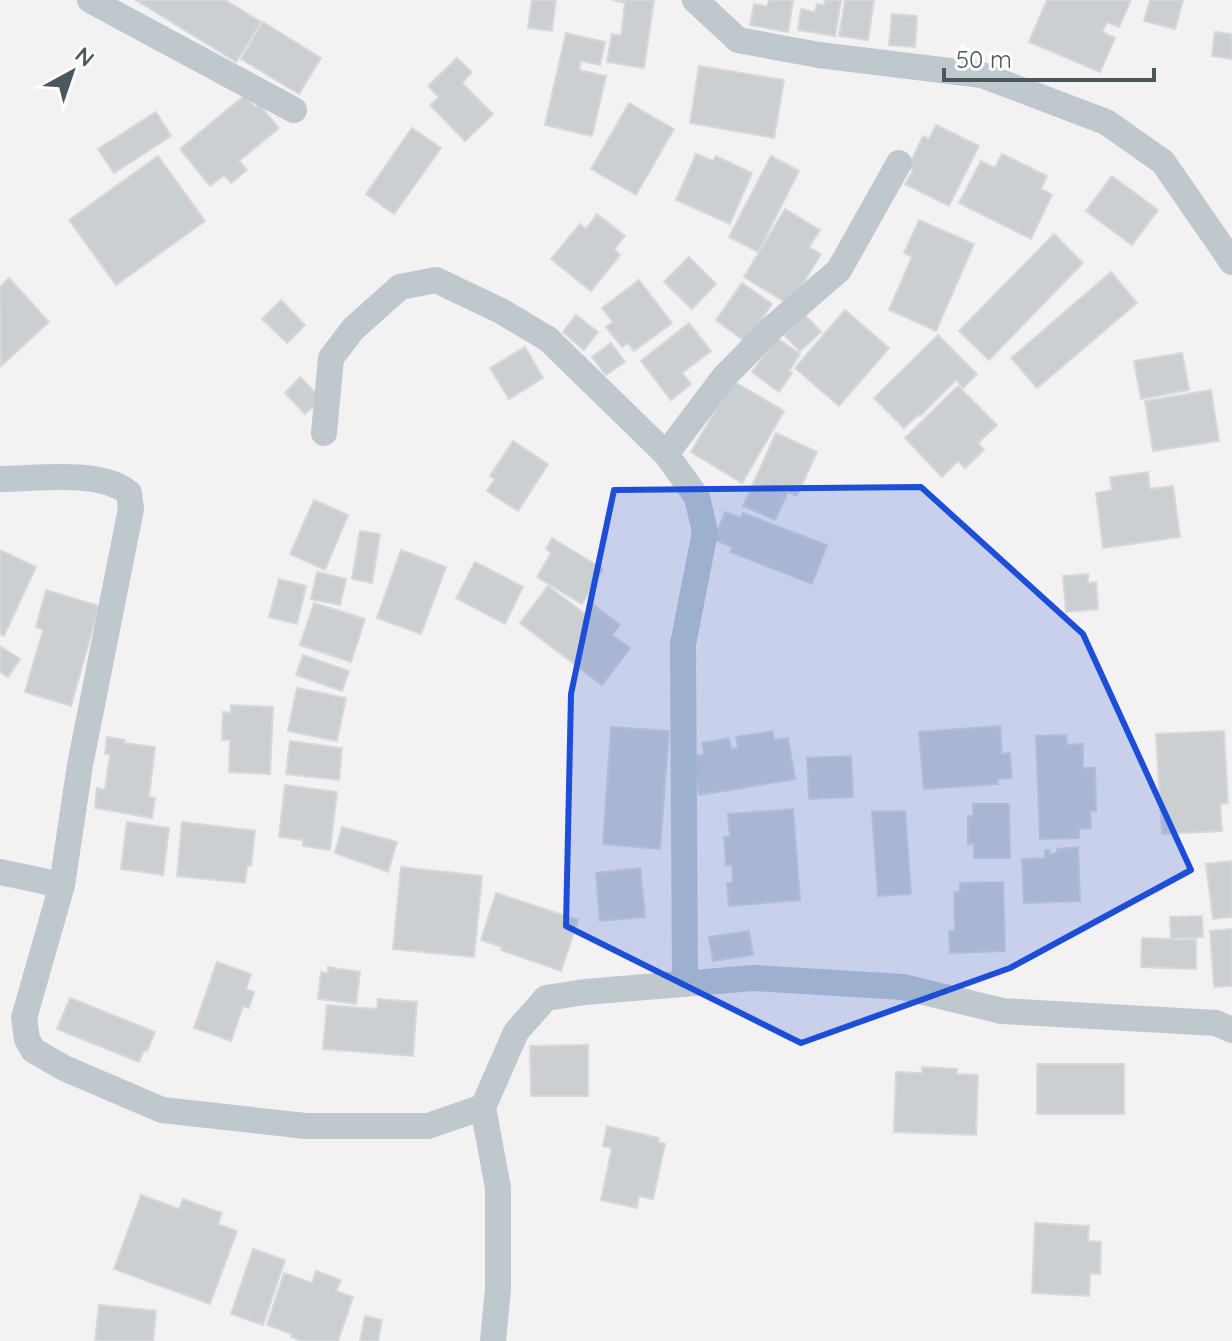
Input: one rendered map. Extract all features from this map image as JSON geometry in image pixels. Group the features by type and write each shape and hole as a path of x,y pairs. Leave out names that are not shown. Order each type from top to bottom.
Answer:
{"street":[{"path":"90,0 294,110"},
{"path":"695,0 738,40 819,55 982,75 1106,122 1163,162 1232,262"},
{"path":"666,454 724,377 772,328 839,270 899,163"},
{"path":"324,433 331,358 353,329 400,287 436,280 501,311 548,339 666,454 697,497 705,532 683,644 685,984"},
{"path":"0,479 83,478 117,483 129,493 131,509 80,765 62,885 24,1018 27,1039 33,1050 64,1068 162,1110 306,1126 428,1126 483,1107"},
{"path":"0,872 62,885"},
{"path":"493,1341 498,1289 498,1188 483,1107 516,1032 546,998 754,978 903,987 1002,1011 1216,1023 1232,1030"}],"highlighted area":[{"path":"921,487 1083,634 1191,870 1010,968 801,1043 566,926 571,694 614,490"}],"building":[{"path":"136,0 225,0 261,22 236,62"},
{"path":"532,0 556,0 552,31 528,28"},
{"path":"613,0 654,0 644,68 607,62 612,34 621,36 625,3"},
{"path":"769,0 793,0 788,32 750,25 754,4 767,6"},
{"path":"825,0 841,0 835,36 798,30 801,9 815,12 817,4 824,5"},
{"path":"845,0 874,0 868,40 839,36"},
{"path":"1047,0 1131,0 1119,27 1107,22 1102,32 1115,38 1100,72 1029,42"},
{"path":"1150,0 1183,0 1175,29 1144,21"},
{"path":"892,14 917,16 915,47 889,45"},
{"path":"263,22 321,58 299,94 241,59"},
{"path":"1215,32 1232,34 1232,59 1212,56"},
{"path":"566,33 605,42 600,65 581,61 579,70 606,76 592,136 545,125"},
{"path":"457,58 472,72 462,83 493,114 465,141 430,105 439,97 428,86"},
{"path":"699,66 784,80 774,138 690,123"},
{"path":"245,95 255,107 259,104 279,128 239,161 247,170 231,183 224,175 210,186 180,149"},
{"path":"629,103 674,129 636,195 591,169"},
{"path":"156,112 171,136 114,173 98,149"},
{"path":"936,125 979,146 949,206 905,184 913,170 908,167 923,136 929,139"},
{"path":"412,128 441,148 394,214 366,194"},
{"path":"696,154 713,161 716,156 752,173 730,224 676,200"},
{"path":"1002,154 1047,176 1041,189 1052,195 1031,239 959,203 981,161 995,168"},
{"path":"158,156 205,221 116,285 69,220"},
{"path":"771,156 799,171 758,252 729,237"},
{"path":"1112,176 1158,210 1132,245 1086,211"},
{"path":"785,209 820,230 809,247 821,254 790,305 744,277"},
{"path":"597,214 625,236 614,249 620,255 591,291 551,259 580,224 586,229"},
{"path":"919,220 974,244 936,331 889,310 912,257 904,253"},
{"path":"1054,234 1083,263 989,360 959,331"},
{"path":"689,257 716,284 692,309 664,282"},
{"path":"1111,272 1137,303 1037,388 1011,358"},
{"path":"9,278 49,322 1,366 0,287"},
{"path":"639,280 672,323 634,351 628,343 622,347 606,327 613,322 602,308"},
{"path":"742,283 772,304 746,342 716,320"},
{"path":"281,300 305,325 287,343 262,319"},
{"path":"845,310 889,348 839,406 795,368"},
{"path":"576,315 598,332 584,350 563,332"},
{"path":"805,315 821,332 800,351 784,335"},
{"path":"689,323 711,351 682,373 691,384 671,400 641,361"},
{"path":"938,335 977,374 963,388 956,380 904,428 874,398"},
{"path":"777,338 800,354 779,392 752,372"},
{"path":"611,343 625,362 606,375 592,357"},
{"path":"525,347 543,378 509,399 490,368"},
{"path":"1182,353 1189,390 1141,399 1134,361"},
{"path":"300,377 321,398 305,414 285,393"},
{"path":"733,381 784,411 742,483 691,452"},
{"path":"958,386 997,425 978,443 984,450 965,468 958,461 942,477 905,438"},
{"path":"1211,390 1219,441 1153,451 1145,401"},
{"path":"776,433 817,452 797,496 788,492 775,520 743,506"},
{"path":"513,441 548,464 518,511 487,491 495,479 490,476"},
{"path":"1148,472 1150,489 1173,486 1180,537 1103,548 1096,493 1112,490 1110,477"},
{"path":"314,500 348,515 325,570 290,554"},
{"path":"725,512 741,518 743,513 827,545 812,584 730,552 732,547 714,540"},
{"path":"360,531 380,534 372,583 352,579"},
{"path":"552,538 603,569 582,604 537,577 551,553 546,549"},
{"path":"0,550 36,567 4,636 0,634"},
{"path":"401,550 446,567 421,634 377,618"},
{"path":"475,562 523,587 505,624 456,598"},
{"path":"317,572 346,579 340,605 311,599"},
{"path":"1088,574 1088,583 1096,582 1098,609 1066,612 1063,576"},
{"path":"279,579 306,586 297,624 269,617"},
{"path":"548,586 585,614 592,604 620,625 612,635 630,648 602,685 520,623"},
{"path":"46,590 99,606 71,706 25,692 43,630 36,627"},
{"path":"314,603 365,619 351,662 300,645"},
{"path":"0,646 20,659 8,677 0,672"},
{"path":"303,655 349,671 342,691 296,675"},
{"path":"297,688 346,698 337,741 288,731"},
{"path":"231,705 273,707 270,774 229,772 230,740 222,740 223,712 231,713"},
{"path":"1000,726 1002,754 1010,753 1012,778 997,779 998,784 924,789 919,732"},
{"path":"611,727 669,731 660,849 603,844"},
{"path":"773,731 774,740 788,738 795,779 699,795 692,756 704,754 702,743 729,738 731,749 738,748 736,737"},
{"path":"1224,731 1228,803 1220,804 1222,831 1162,834 1156,734"},
{"path":"1066,735 1067,745 1083,744 1083,768 1095,768 1096,811 1090,810 1091,828 1079,829 1079,838 1040,839 1036,736"},
{"path":"107,737 125,740 124,743 155,747 149,797 155,798 152,818 95,808 97,788 105,790 110,754 105,754"},
{"path":"290,741 342,748 339,780 286,774"},
{"path":"851,756 853,797 809,799 807,758"},
{"path":"285,785 337,792 330,850 303,846 303,840 279,837"},
{"path":"973,804 1009,804 1010,858 974,858 974,844 968,844 968,816 973,816"},
{"path":"793,809 800,900 729,906 727,883 733,883 732,865 726,865 724,837 730,837 728,814"},
{"path":"905,811 911,894 878,896 872,812"},
{"path":"127,822 169,828 163,875 121,869"},
{"path":"182,822 255,831 251,866 247,866 245,883 177,876"},
{"path":"342,827 397,842 388,872 335,853"},
{"path":"1078,847 1080,901 1024,903 1022,859 1045,858 1045,850 1049,850 1049,854 1057,853 1057,849"},
{"path":"1232,861 1232,917 1213,919 1206,864"},
{"path":"401,867 482,876 474,957 393,949"},
{"path":"640,868 645,917 600,921 596,873"},
{"path":"1003,882 1005,951 950,953 949,931 955,931 954,892 960,892 960,883"},
{"path":"496,893 578,920 561,971 481,940"},
{"path":"1202,916 1203,937 1171,939 1170,917"},
{"path":"1232,929 1232,986 1214,987 1210,931"},
{"path":"749,931 753,955 713,961 709,937"},
{"path":"1142,938 1196,940 1196,969 1141,967"},
{"path":"217,962 251,974 246,989 254,992 249,1008 243,1006 231,1041 194,1028"},
{"path":"328,967 360,972 356,1004 318,999 321,972 328,973"},
{"path":"70,998 155,1032 139,1062 57,1029"},
{"path":"378,999 417,1002 413,1056 323,1049 327,1005 377,1009"},
{"path":"588,1045 588,1096 531,1096 530,1046"},
{"path":"1037,1064 1124,1064 1124,1114 1037,1114"},
{"path":"922,1067 957,1069 957,1074 978,1075 976,1135 894,1132 896,1072 922,1073"},
{"path":"607,1126 659,1138 658,1142 665,1144 653,1199 639,1196 637,1208 601,1200 612,1148 603,1146"},
{"path":"141,1195 179,1209 183,1199 222,1213 218,1224 237,1231 210,1304 114,1269"},
{"path":"1035,1223 1089,1226 1088,1241 1101,1242 1100,1274 1090,1273 1089,1296 1032,1293"},
{"path":"253,1249 285,1260 263,1325 231,1314"},
{"path":"316,1271 341,1280 336,1291 353,1297 338,1341 302,1341 267,1325 284,1273 312,1283"},
{"path":"99,1305 156,1311 153,1341 95,1341"},
{"path":"365,1316 382,1320 378,1341 360,1341"}]}
